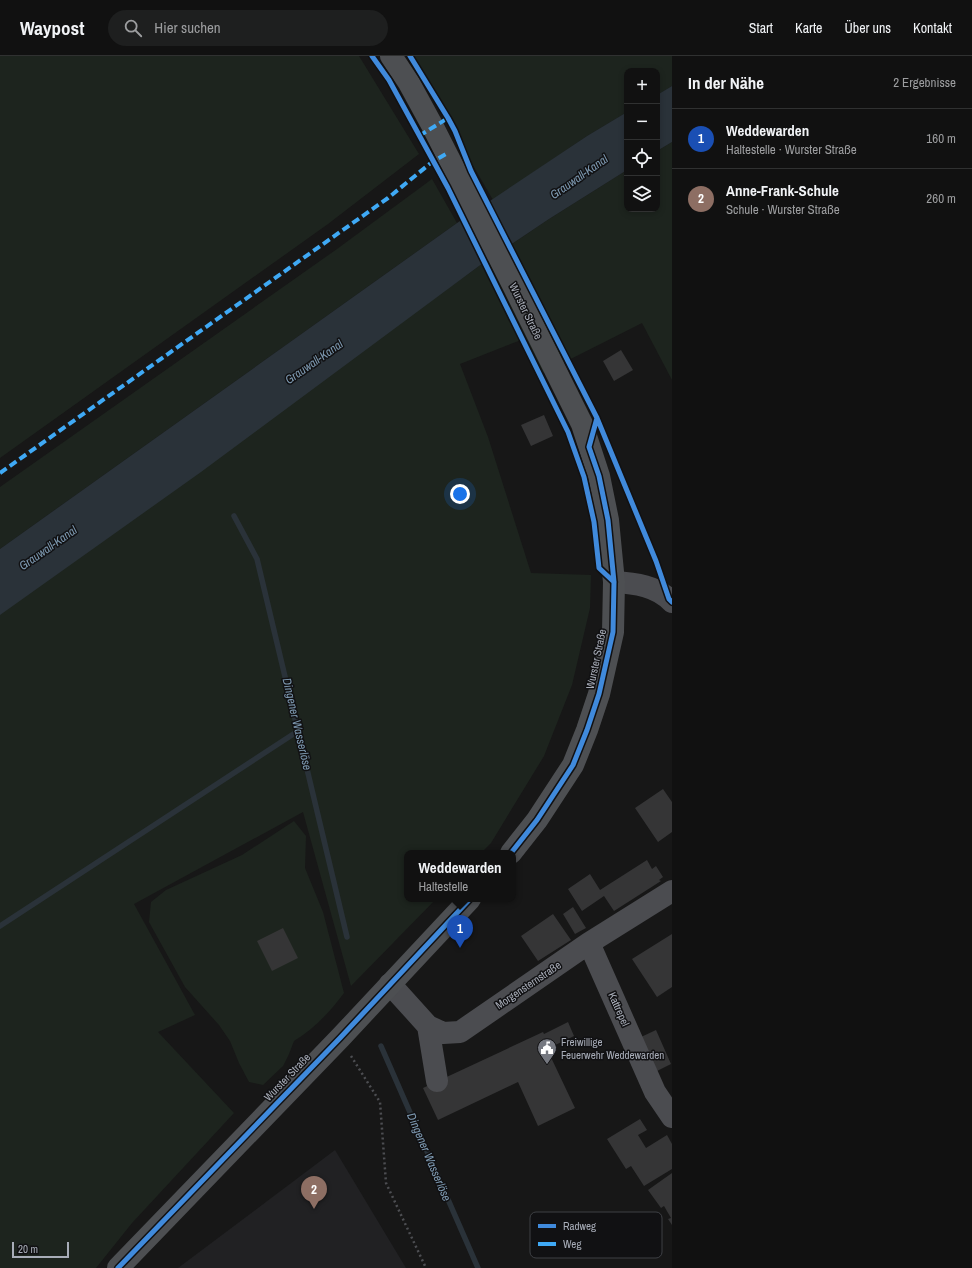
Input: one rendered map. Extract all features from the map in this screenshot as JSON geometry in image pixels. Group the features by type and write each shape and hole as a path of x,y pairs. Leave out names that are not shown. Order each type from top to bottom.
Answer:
{"main road":[{"name":"Wurster Straße","path":"391,56 409,83 433,127 582,424 599,476 608,520 614,582 613,632 599,694 573,765 537,820 513,850"},
{"name":"Wurster Straße","path":"118,1268 340,1038 467,902"}],"street":[{"path":"614,582 629,583 657,590 672,602"},
{"name":"Morgensternstraße","path":"390,984 428,1026 443,1033 460,1032 590,943 672,891"},
{"name":"Kattrepel","path":"590,943 655,1092 672,1117"},
{"path":"428,1026 437,1082"}],"path":[{"path":"340,1038 380,1102 386,1183 426,1268"}],"shaded area":[{"path":"0,56 359,56 419,154 328,224 0,458"},
{"path":"407,56 672,56 672,86 660,93 660,68 624,68 624,114 587,136 493,200"},
{"path":"672,142 672,380 642,323 539,375 521,340 460,364 488,437 531,573 591,575 590,608 572,685 544,756 491,843 484,850 404,850 404,902 433,902 351,986 303,812 134,904 195,1015 158,1032 234,1113 132,1223 96,1268 0,1268 0,613 479,266 549,219 624,172 624,212 660,212 660,149"},
{"path":"432,179 457,223 0,549 0,487 337,249"},
{"path":"294,821 306,836 305,868 323,912 344,993 321,1020 309,1031 294,1041 283,1066 263,1085 249,1082 230,1041 219,1025 185,987 149,922 151,902 166,890 242,855"},
{"path":"335,1150 406,1268 178,1268"}],"water":[{"path":"672,86 672,142 660,149 660,104 660,93"},
{"name":"Grauwall-Kanal","path":"624,114 624,172 549,219 479,266 201,472 0,615 0,549 457,223 587,136"}],"building":[{"path":"621,350 633,370 614,381 603,361"},
{"path":"544,415 553,436 531,446 521,425"},
{"path":"663,789 672,802 672,832 658,842 635,808"},
{"path":"647,860 652,869 656,866 663,877 659,880 661,881 614,911 604,896 582,911 568,889 590,874 600,890"},
{"path":"573,907 586,928 575,934 563,914"},
{"path":"553,914 571,940 538,961 521,936"},
{"path":"283,928 298,958 272,971 257,941"},
{"path":"672,934 672,987 657,997 632,959"},
{"path":"568,1022 574,1036 547,1049 575,1108 538,1126 518,1082 438,1120 423,1088 543,1032 544,1034"},
{"path":"656,1030 671,1064 657,1071 641,1037"},
{"path":"640,1119 647,1130 638,1135 646,1148 667,1135 672,1144 672,1169 644,1186 631,1166 626,1169 607,1139"},
{"path":"672,1173 672,1225 668,1219 671,1218 664,1206 661,1208 648,1190"}],"waterway":[{"name":"Dingener Wasserlöse","path":"234,516 257,559 347,937"},
{"path":"0,926 298,731"},
{"name":"Dingener Wasserlöse","path":"381,1046 478,1268"}],"marked path":[{"path":"419,136 448,118"},
{"path":"0,473 388,198 432,162 446,154"}],"cycle path":[{"path":"372,56 389,80 448,188 568,432 584,477 594,522 599,568 614,582"},
{"path":"410,56 455,131 471,171 597,418 656,561 669,599 672,602"},
{"path":"513,850 537,820 573,765 599,694 613,632 614,582 608,520 599,476 589,447 597,418"},
{"path":"118,1268 340,1038 467,902"}],"place":[{"name":"Weddewarden","path":"460,948"},
{"name":"Freiwillige Feuerwehr Weddewarden","path":"547,1065"},
{"name":"Anne-Frank-Schule","path":"314,1209"}]}
